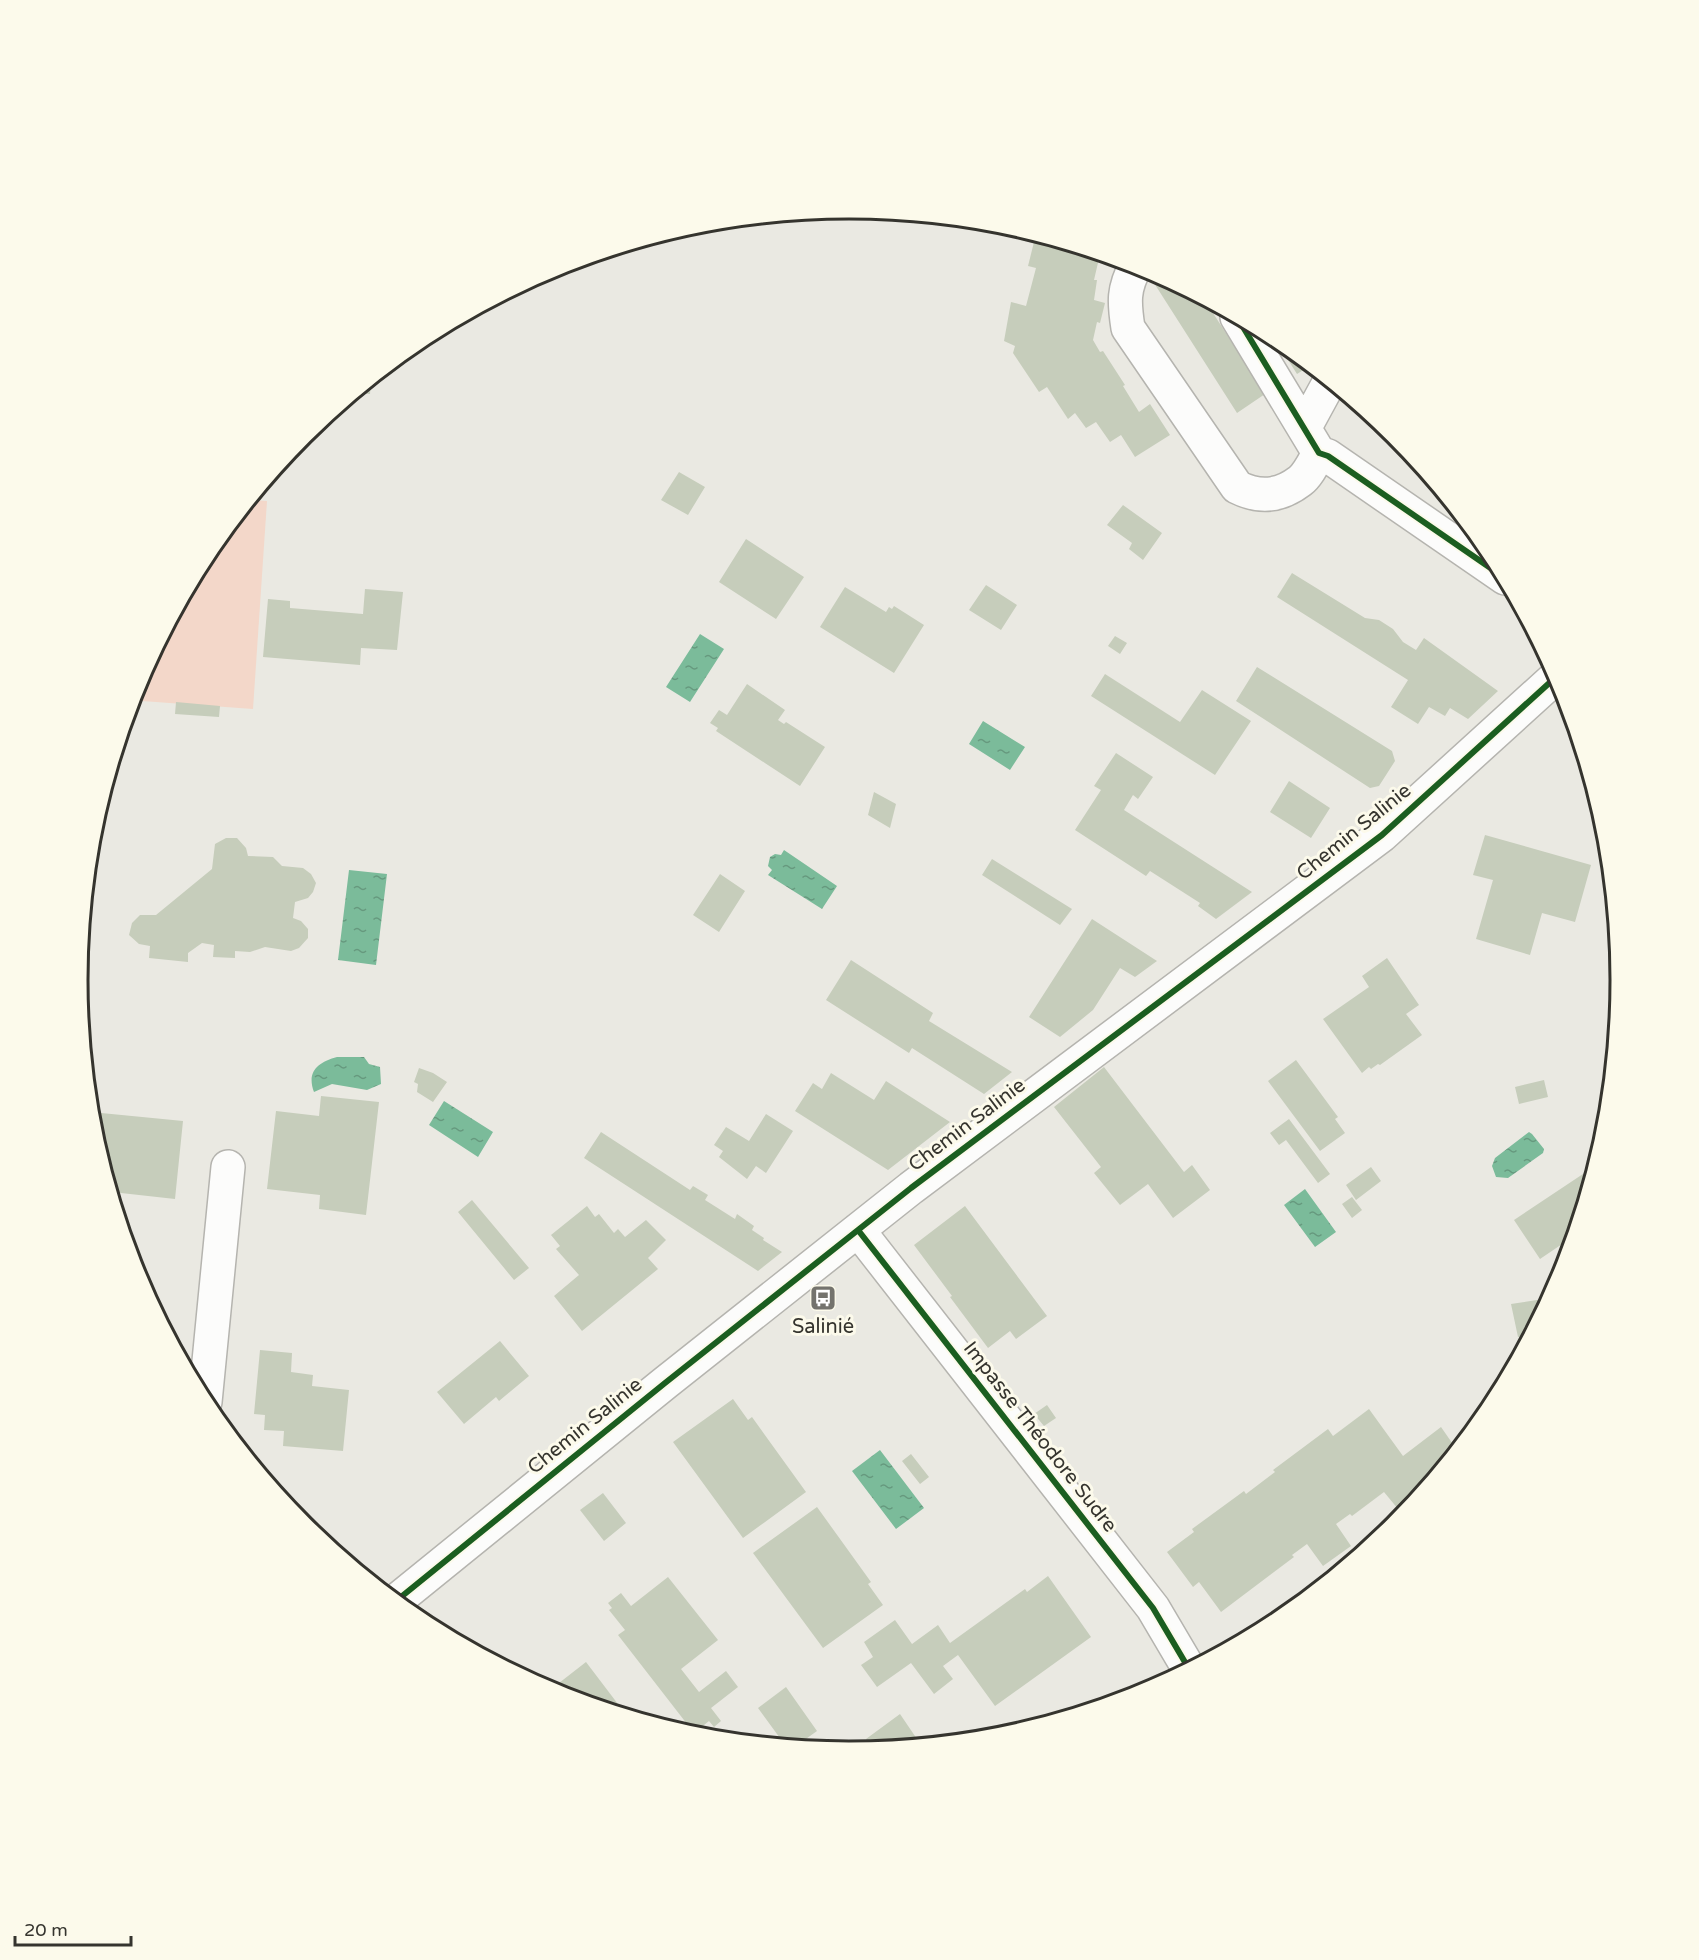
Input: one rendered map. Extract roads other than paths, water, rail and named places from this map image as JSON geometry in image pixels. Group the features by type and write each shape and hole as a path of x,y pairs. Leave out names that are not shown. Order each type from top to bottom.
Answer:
{"street":[{"path":"1131,273 1127,281 1124,304 1128,328 1237,487 1251,494 1275,494 1301,480 1328,388"},
{"path":"1245,330 1312,440 1328,456 1488,566"},
{"name":"Chemin Salinie","path":"403,1596 638,1404 858,1230 1382,835 1550,682"},
{"path":"207,1386 228,1167"},
{"name":"Impasse Théodore Sudre","path":"858,1230 1153,1608 1186,1663"}],"water":[{"path":"700,634 724,649 690,702 666,687"},
{"path":"983,721 1025,747 1010,770 969,744"},
{"path":"784,850 837,886 822,909 768,875 772,870 768,866 770,857 775,854 781,855"},
{"path":"349,870 387,874 376,965 338,960"},
{"path":"337,1057 364,1057 369,1064 380,1067 381,1084 367,1090 332,1084 314,1092 312,1078 316,1068"},
{"path":"444,1101 493,1132 478,1157 429,1125"},
{"path":"1529,1132 1544,1149 1543,1153 1508,1178 1496,1177 1492,1166 1495,1158"},
{"path":"1305,1189 1336,1232 1315,1247 1284,1205"},
{"path":"880,1450 924,1508 896,1529 852,1471"}],"place":[{"name":"Salinié","path":"823,1298"}]}
